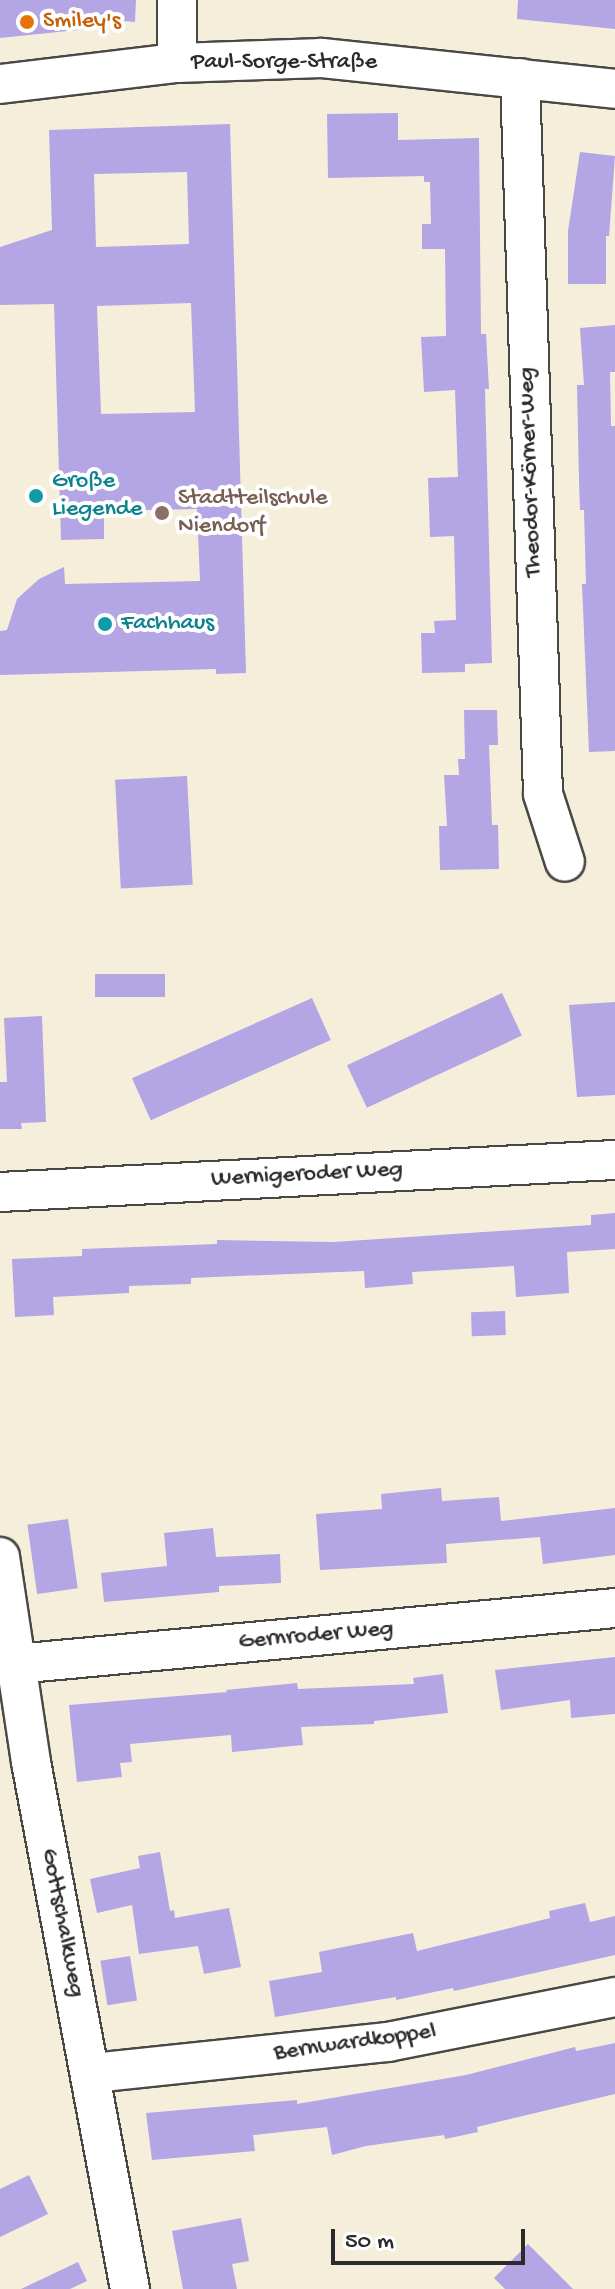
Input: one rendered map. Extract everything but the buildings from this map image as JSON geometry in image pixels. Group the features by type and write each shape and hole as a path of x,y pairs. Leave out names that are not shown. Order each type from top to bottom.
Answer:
{"street":[{"path":"177,0 177,63"},
{"name":"Paul-Sorge-Straße","path":"0,84 177,63 322,58 615,89"},
{"name":"Theodor-Körner-Weg","path":"520,78 543,794 565,862"},
{"name":"Wernigeroder Weg","path":"0,1192 615,1160"},
{"name":"Gottschalkweg","path":"0,1557 43,1822 93,2073 130,2289"},
{"name":"Gernroder Weg","path":"16,1664 615,1608"},
{"name":"Bernwardkoppel","path":"93,2073 388,2042 615,1997"}],"place":[{"name":"Smiley's","path":"27,22"},
{"name":"Große Liegende","path":"36,496"},
{"name":"Stadtteilschule Niendorf","path":"162,513"},
{"name":"Fachhaus","path":"105,624"}]}
